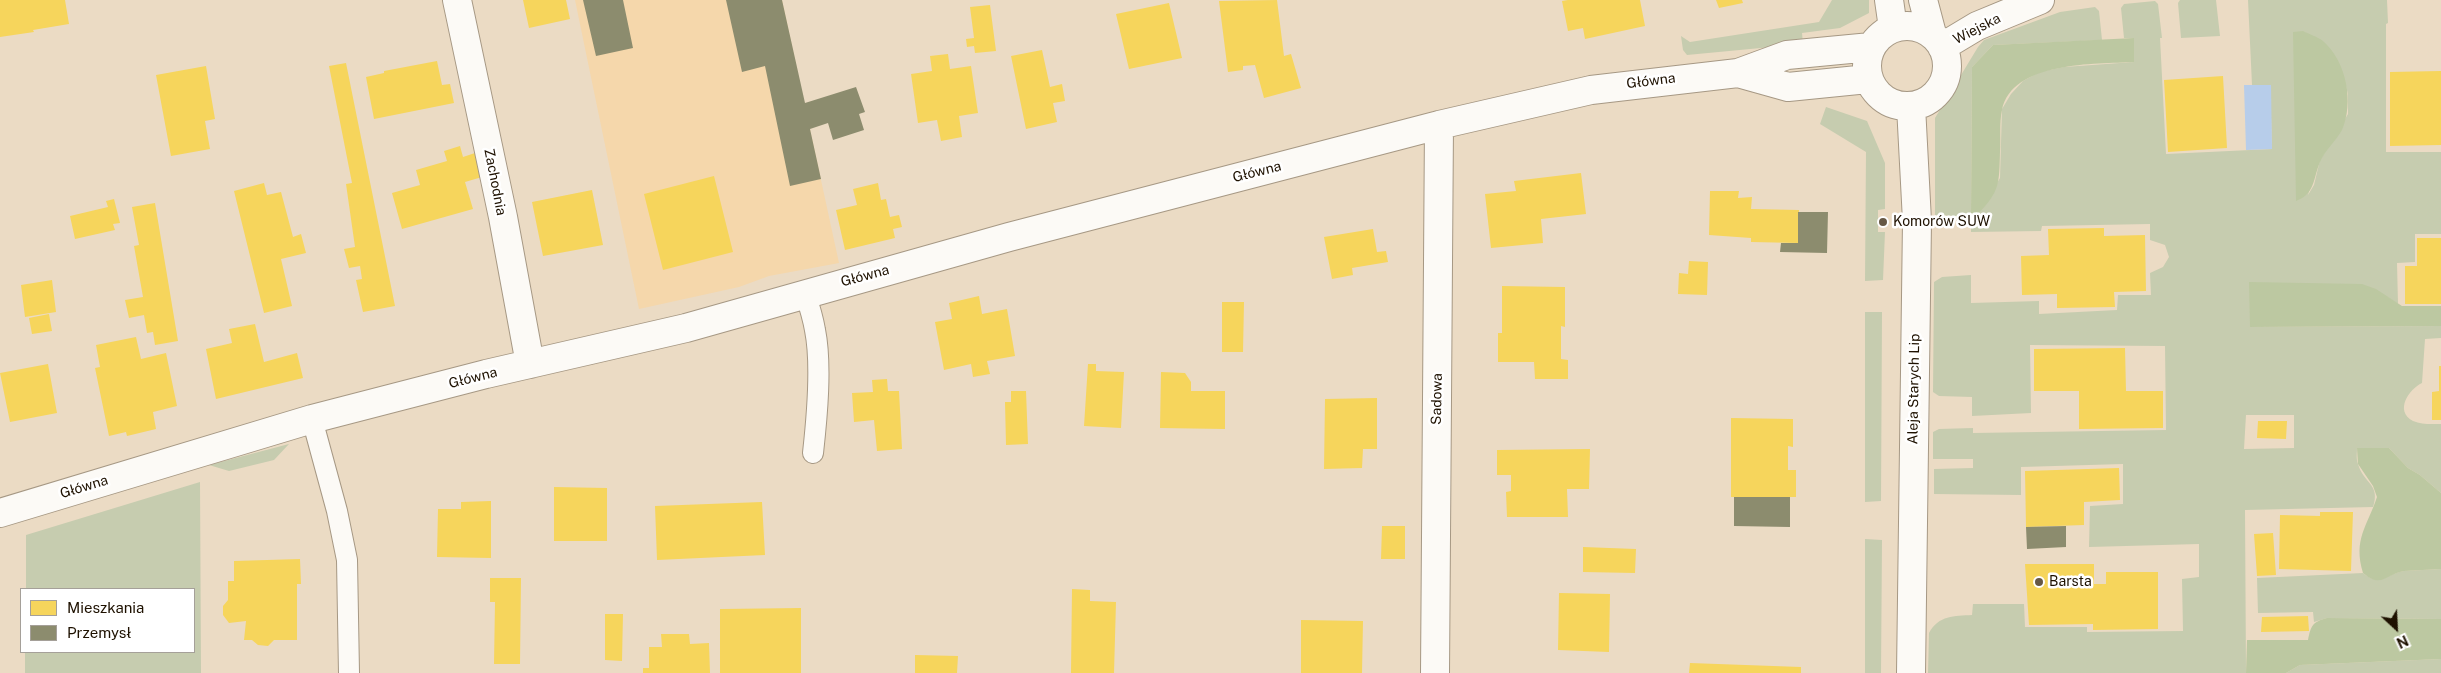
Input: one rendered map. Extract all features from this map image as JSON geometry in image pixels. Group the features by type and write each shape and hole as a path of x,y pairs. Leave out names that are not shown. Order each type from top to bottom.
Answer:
{"street":[{"name":"Zachodnia","path":"457,0 503,217 530,364"},
{"path":"1889,0 1893,28"},
{"path":"1923,0 1947,68 1945,80 1932,97 1911,106 1890,103 1874,89 1868,79 1866,63 1871,47 1876,39 1893,28 1913,26 1937,40"},
{"name":"Wiejska","path":"1937,40 1977,26 2039,0"},
{"name":"Główna","path":"0,512 312,419 530,364 686,328 806,293 1186,190 1439,125 1612,86 1738,73 1787,55 1871,47"},
{"name":"Główna","path":"1738,73 1788,86 1868,79"},
{"name":"Aleja Starych Lip","path":"1911,106 1916,221 1911,673"},
{"name":"Sadowa","path":"1435,673 1439,125"}],"lane":[{"path":"806,293 816,331 817,348 818,376 813,453"},
{"path":"312,419 337,511 347,560 348,673"}],"shaded area":[{"path":"575,0 782,0 839,263 769,276 739,287 639,309"}],"green space":[{"path":"1832,0 1869,0 1869,13 1840,28 1802,33 1803,44 1687,55 1683,50 1681,36 1690,42 1819,22"},
{"path":"2180,0 2216,0 2220,36 2181,38 2178,3"},
{"path":"2248,0 2387,0 2386,152 2441,152 2441,234 2415,234 2415,262 2397,263 2398,304 2387,297 2250,327 2441,326 2441,338 2425,339 2422,383 2408,395 2404,406 2407,417 2413,421 2423,424 2441,424 2441,493 2420,475 2408,468 2389,448 2357,448 2357,460 2360,470 2375,493 2373,507 2245,510 2246,673 1928,673 1929,633 1942,620 1953,616 1972,615 1973,604 2024,604 2025,627 2087,627 2087,632 2183,631 2182,579 2199,577 2199,544 2089,547 2090,506 2123,504 2123,464 2021,467 2021,495 1934,494 1934,469 1973,468 1973,459 1933,459 1933,432 1939,429 1973,428 1973,433 2166,430 2165,346 2030,345 2031,413 1972,416 1972,397 1939,396 1933,392 1934,282 1942,277 1971,275 1971,303 2039,301 2039,314 2117,310 2118,295 2151,295 2150,273 2163,267 2169,257 2165,245 2150,240 2150,224 2042,226 2041,231 1971,232 1971,217 1935,215 1935,118 1984,40 2060,12 2095,7 2099,11 2102,40 1993,45 1972,67 1971,214 1978,214 2000,178 2002,109 2011,94 2023,81 2039,72 2064,67 2134,62 2134,38 2124,38 2121,8 2124,4 2155,1 2158,4 2162,38 2160,38 2166,154 2272,149 2270,85 2252,85","holes":["2343,75 2348,94 2348,114 2320,160 2314,185 2308,195","2246,415 2294,415 2294,448 2244,449"]},
{"path":"2303,31 2323,41 2338,60 2343,71 2348,96 2346,119 2342,130 2322,158 2310,190 2296,201 2293,32"},
{"path":"2134,38 2134,62 2099,63 2057,68 2021,82 2009,94 2001,115 1997,186 1991,199 1978,214 1971,214 1972,67 1993,45"},
{"path":"1826,107 1867,121 1885,163 1885,209 1878,210 1878,232 1885,232 1883,280 1865,281 1866,152 1820,124"},
{"path":"2249,282 2362,284 2376,289 2402,306 2441,306 2441,326 2250,327"},
{"path":"1865,312 1882,312 1881,501 1865,502"},
{"path":"289,444 274,460 229,471 209,465"},
{"path":"2357,448 2389,448 2408,468 2420,475 2441,493 2441,569 2404,571 2380,580 2369,578 2363,573 2360,561 2360,542 2377,497 2373,486 2358,464"},
{"path":"200,482 201,673 25,673 25,653 195,653 195,588 26,588 26,535"},
{"path":"1865,539 1882,540 1881,673 1865,673"},
{"path":"2441,569 2441,619 2327,618 2314,622 2313,612 2258,613 2257,578 2363,573 2369,577 2379,579 2404,571"},
{"path":"2327,618 2441,619 2441,659 2300,665 2286,673 2246,673 2247,640 2308,640 2313,625"},
{"path":"2441,659 2441,673 2286,673 2300,665"}],"water":[{"path":"2244,85 2271,85 2272,149 2246,150"}],"building: Mieszkania":[{"path":"0,0 65,0 69,24 0,37"},
{"path":"523,0 566,0 570,19 529,28"},
{"path":"1277,0 1284,56 1291,54 1301,88 1264,98 1255,65 1243,66 1243,70 1228,72 1219,1"},
{"path":"1640,0 1645,26 1585,39 1583,28 1568,31 1562,1"},
{"path":"1716,0 1742,0 1743,3 1719,8"},
{"path":"1169,3 1182,58 1129,69 1116,14"},
{"path":"990,5 996,51 975,53 974,46 967,47 966,39 974,38 970,7"},
{"path":"1042,50 1050,87 1062,84 1065,101 1053,103 1057,122 1026,129 1011,56"},
{"path":"948,54 950,69 971,66 978,113 959,116 962,137 941,141 937,120 918,123 911,74 932,71 930,56"},
{"path":"437,61 442,85 450,84 454,103 374,119 366,77 384,73 384,71"},
{"path":"346,63 395,306 363,312 356,280 362,279 360,266 349,268 344,249 355,247 346,184 352,183 329,66"},
{"path":"206,66 215,119 205,121 210,149 171,156 156,75"},
{"path":"2441,71 2441,145 2390,146 2390,72"},
{"path":"2223,76 2227,148 2168,152 2164,80"},
{"path":"460,146 463,157 475,153 482,177 465,182 473,209 402,229 392,193 420,185 416,170 447,161 444,151"},
{"path":"1581,173 1586,214 1541,219 1543,243 1491,248 1485,194 1516,191 1514,181"},
{"path":"714,176 733,252 663,270 644,194"},
{"path":"264,183 267,195 281,192 293,237 301,234 306,253 281,259 292,306 264,313 234,191"},
{"path":"878,183 881,200 886,199 890,217 899,215 902,227 893,229 895,238 845,250 836,210 857,205 853,189"},
{"path":"592,190 603,245 543,256 532,202"},
{"path":"1710,191 1739,191 1738,198 1752,197 1751,209 1799,210 1798,243 1751,242 1751,238 1709,235"},
{"path":"114,199 120,223 113,224 115,230 75,239 70,216 108,207 106,201"},
{"path":"155,203 178,341 155,345 153,332 147,333 144,315 129,318 125,300 143,297 134,246 139,245 132,207"},
{"path":"2104,228 2104,236 2145,235 2146,291 2114,292 2115,307 2057,308 2057,294 2022,295 2021,256 2049,255 2048,229"},
{"path":"1373,229 1377,252 1386,251 1388,262 1352,268 1353,275 1332,279 1324,237"},
{"path":"2417,238 2441,238 2441,304 2405,304 2405,266 2417,266"},
{"path":"1689,261 1708,262 1707,295 1678,294 1679,273 1688,274"},
{"path":"52,280 56,312 25,317 21,285"},
{"path":"1502,286 1565,287 1565,327 1561,326 1561,359 1568,360 1568,379 1535,379 1534,362 1498,362 1498,333 1502,333"},
{"path":"979,296 982,314 1007,309 1015,356 987,361 990,374 973,377 971,364 944,370 935,322 952,319 949,303"},
{"path":"1222,302 1244,302 1243,352 1222,352"},
{"path":"49,314 52,331 32,334 29,318"},
{"path":"255,324 264,362 297,353 303,378 216,399 206,349 232,343 229,329"},
{"path":"136,337 141,359 166,353 177,406 153,412 156,429 127,436 126,432 109,436 95,368 100,367 96,345"},
{"path":"2125,348 2126,391 2163,391 2163,428 2079,429 2079,391 2034,391 2034,349"},
{"path":"48,364 57,413 10,422 0,373"},
{"path":"1088,364 1096,364 1096,371 1124,372 1121,428 1084,426"},
{"path":"2439,366 2441,366 2441,420 2432,420 2432,392 2439,391"},
{"path":"1161,372 1185,373 1191,382 1191,391 1225,391 1225,429 1160,428"},
{"path":"887,379 888,391 899,391 902,449 877,451 874,420 854,422 852,393 873,392 872,380"},
{"path":"1011,391 1026,391 1028,444 1006,445 1005,402 1011,402"},
{"path":"1377,398 1377,449 1363,449 1362,468 1324,469 1325,399"},
{"path":"1731,418 1793,419 1793,447 1788,446 1788,470 1796,470 1796,497 1731,497"},
{"path":"2258,421 2287,421 2286,439 2257,438"},
{"path":"1590,449 1589,489 1567,489 1568,517 1507,517 1506,492 1511,491 1511,475 1497,475 1497,450"},
{"path":"2119,468 2120,500 2084,502 2084,525 2026,527 2025,471"},
{"path":"554,487 607,488 607,541 554,541"},
{"path":"491,501 491,558 437,557 438,509 461,509 461,502"},
{"path":"762,502 765,555 657,560 655,506"},
{"path":"2320,512 2353,512 2351,571 2279,569 2280,515 2320,516"},
{"path":"1382,526 1405,526 1405,559 1381,559"},
{"path":"2273,533 2276,575 2257,576 2254,534"},
{"path":"1583,547 1636,549 1635,573 1583,572"},
{"path":"300,559 301,584 297,584 297,640 274,640 268,646 258,645 252,640 244,640 246,621 229,623 223,615 223,606 228,600 228,581 234,581 234,561"},
{"path":"2025,564 2094,564 2094,584 2106,584 2106,572 2158,572 2158,629 2093,630 2093,624 2029,625"},
{"path":"490,578 521,578 520,664 494,664 495,602 490,602"},
{"path":"1072,589 1090,590 1090,601 1116,602 1114,673 1071,673"},
{"path":"1559,593 1610,594 1609,652 1558,650"},
{"path":"801,608 801,673 720,673 720,609"},
{"path":"605,614 623,614 622,661 605,660"},
{"path":"2308,616 2309,631 2261,632 2262,617"},
{"path":"1301,620 1363,621 1362,673 1301,673"},
{"path":"661,634 689,634 690,644 709,643 710,673 643,673 643,668 649,668 649,647 662,647"},
{"path":"915,655 958,656 957,673 915,673"},
{"path":"1690,663 1801,667 1801,673 1689,673"}],"building: Przemysł":[{"path":"583,0 623,0 633,48 596,56"},
{"path":"726,0 782,0 805,103 856,87 865,112 859,114 864,130 833,140 828,123 810,129 821,179 790,186 765,66 742,72"},
{"path":"1798,212 1828,212 1827,253 1780,252 1781,243 1798,243"},
{"path":"1734,497 1790,497 1790,527 1734,526"},
{"path":"2066,526 2066,547 2027,549 2026,527"}],"place":[{"name":"Komorów SUW","path":"1883,222"},
{"name":"Barsta","path":"2039,582"}]}
